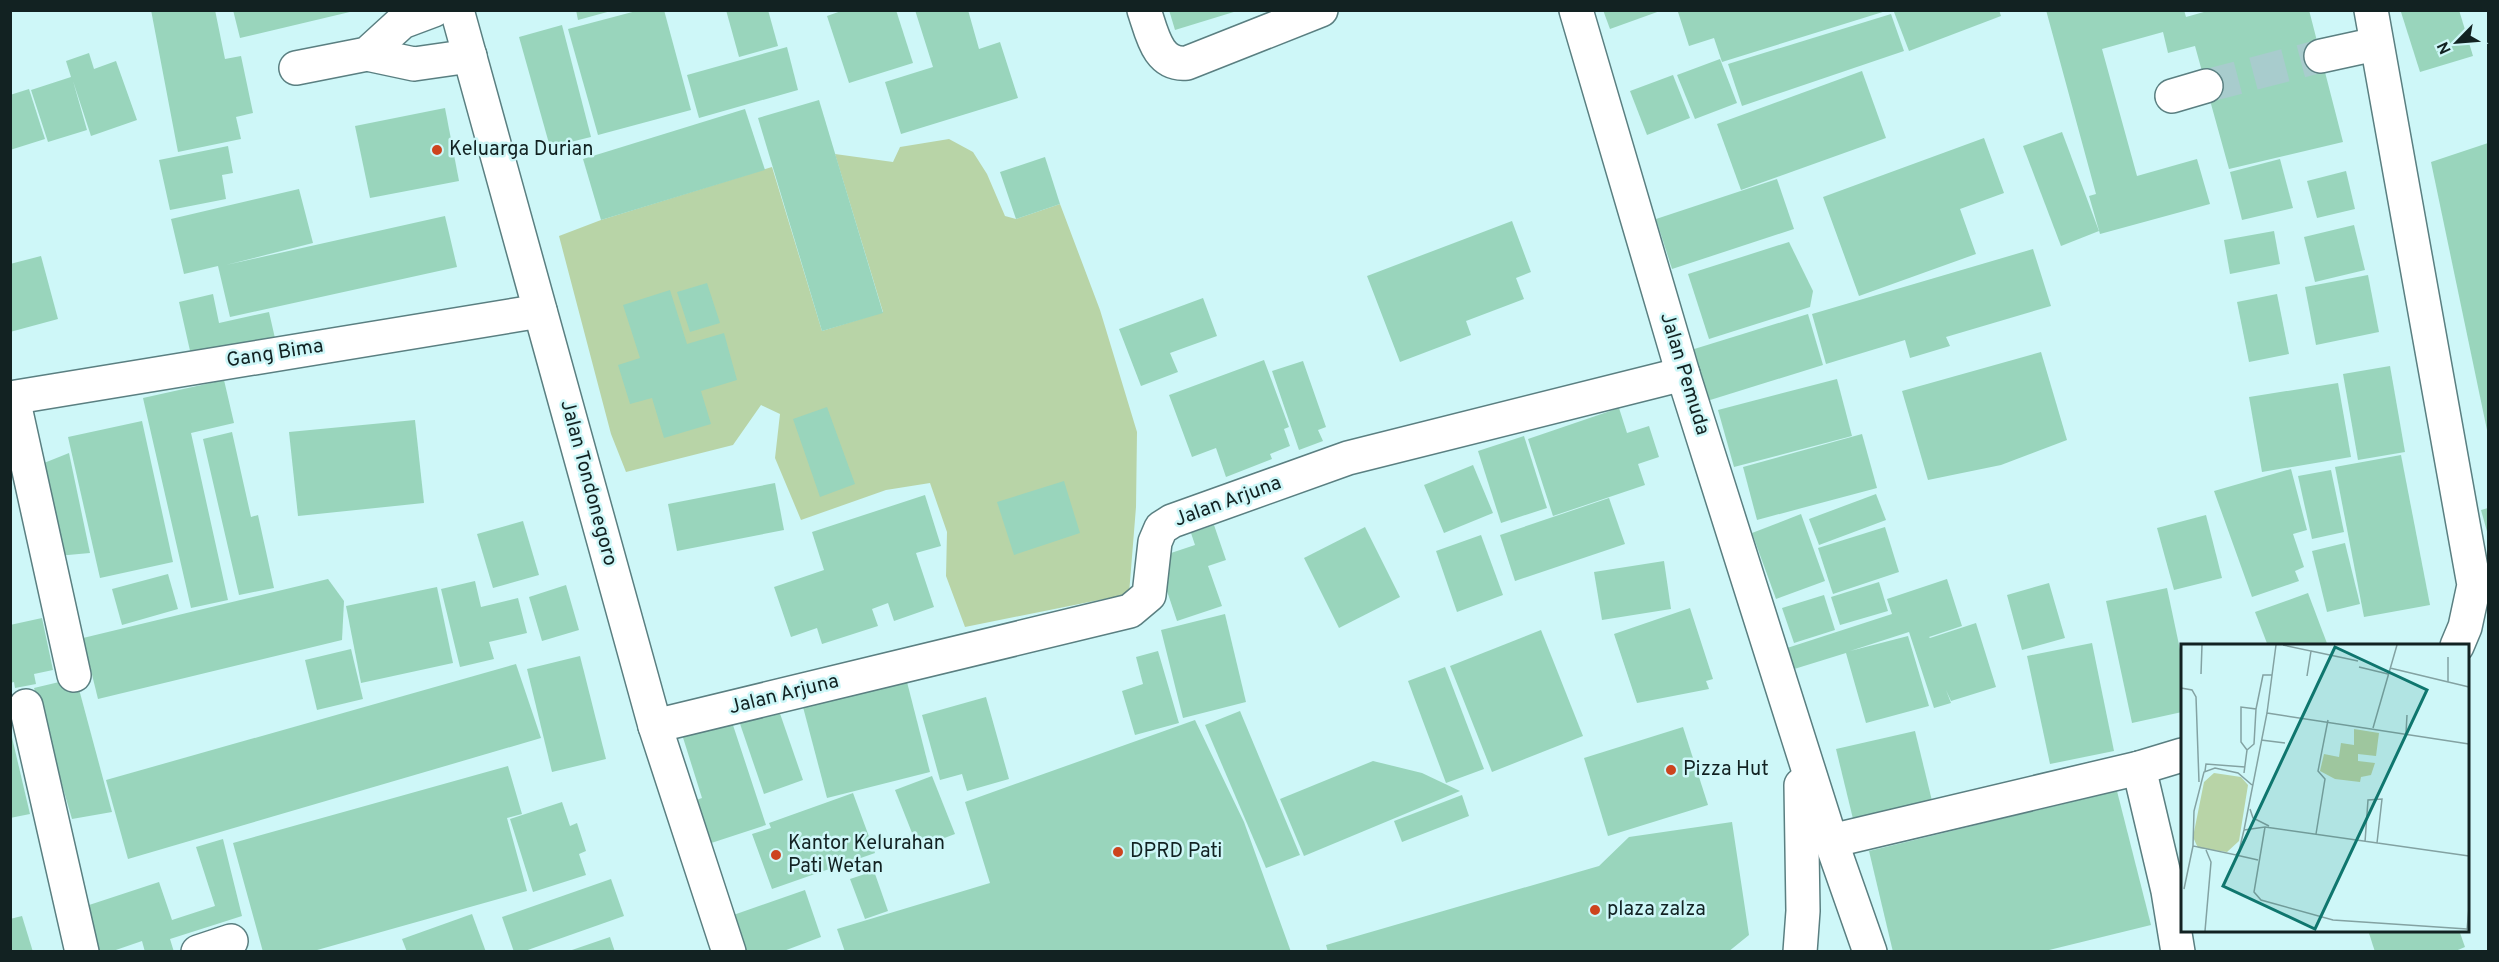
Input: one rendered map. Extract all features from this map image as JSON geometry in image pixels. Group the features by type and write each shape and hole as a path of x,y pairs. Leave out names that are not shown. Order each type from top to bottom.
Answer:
{"street":[{"path":"367,54 402,22 434,10"},
{"name":"Jalan Tondonegoro","path":"457,10 655,726 729,951"},
{"path":"1143,10 1163,57 1176,64 1187,63 1321,10"},
{"name":"Jalan Pemuda","path":"1576,10 1683,374 1798,736"},
{"path":"2370,10 2474,585 2465,627 2457,644"},
{"path":"2320,56 2376,44"},
{"path":"296,68 367,54 414,64 470,56"},
{"path":"2172,96 2206,86"},
{"name":"Gang Bima","path":"12,398 540,311"},
{"name":"Jalan Arjuna","path":"655,726 1130,611 1149,595 1155,542 1161,528 1172,521 1348,458 1683,374"},
{"path":"12,398 74,675"},
{"path":"26,706 82,951"},
{"path":"1798,736 1831,841 1870,951"},
{"path":"1798,736 1803,811 1803,911 1800,951"},
{"path":"1831,841 2139,768 2181,755"},
{"path":"2139,768 2168,891 2178,951"},
{"path":"198,951 231,941"}],"green space":[{"path":"949,139 973,152 987,174 1005,216 1016,219 1060,204 1100,310 1137,432 1136,507 1129,594 965,627 946,576 947,532 930,483 886,490 801,520 775,458 780,414 761,405 733,445 626,472 611,434 559,236 601,220 772,167 822,331 883,312 835,154 893,162 900,147"}],"building":[{"path":"151,10 215,10 225,59 241,56 253,113 236,117 241,139 178,152"},
{"path":"233,10 354,10 354,11 240,38"},
{"path":"576,10 611,10 611,11 578,20"},
{"path":"640,10 664,10 691,110 598,135 568,29"},
{"path":"726,10 768,10 778,46 739,57"},
{"path":"844,10 896,10 913,63 849,83 827,16"},
{"path":"915,10 968,10 979,49 1000,42 1018,98 901,134 885,82 933,67"},
{"path":"1169,10 1236,10 1237,11 1175,30"},
{"path":"1603,10 1660,10 1660,11 1610,29"},
{"path":"1685,10 1886,11 1722,62 1714,38 1689,46 1678,12"},
{"path":"1896,10 1999,10 2001,16 1909,51 1894,12"},
{"path":"2046,10 2184,10 2186,17 2211,10 2309,10 2343,142 2229,169 2195,46 2168,53 2163,32 2102,49 2137,176 2197,159 2210,204 2100,234 2089,196 2096,194"},
{"path":"2405,10 2459,10 2473,56 2420,72 2401,12"},
{"path":"1891,14 1904,51 1742,106 1728,64"},
{"path":"562,25 591,137 550,147 519,37"},
{"path":"787,47 798,90 699,118 687,75"},
{"path":"89,53 94,69 116,61 137,120 91,136 73,81 87,130 48,142 31,90 71,77 66,61"},
{"path":"1720,59 1737,103 1695,119 1677,75"},
{"path":"1862,71 1886,138 1741,190 1717,124"},
{"path":"1673,75 1690,118 1647,135 1630,91"},
{"path":"29,89 45,139 10,150 10,95"},
{"path":"819,100 883,313 822,331 758,118"},
{"path":"445,108 459,181 370,198 355,126"},
{"path":"745,109 765,170 601,220 583,159"},
{"path":"2062,132 2099,231 2061,246 2023,146"},
{"path":"1984,138 2004,193 1960,209 1976,254 1859,296 1823,197"},
{"path":"2488,143 2488,430 2487,430 2431,162"},
{"path":"228,146 233,173 222,175 226,199 170,210 159,160"},
{"path":"1045,157 1060,204 1016,219 1000,172"},
{"path":"2280,159 2293,208 2242,220 2230,172"},
{"path":"2346,171 2355,209 2317,218 2307,181"},
{"path":"1777,179 1794,229 1672,269 1656,219"},
{"path":"299,189 313,243 226,265 445,216 457,267 230,317 218,266 184,274 171,219"},
{"path":"1512,221 1531,272 1516,278 1524,299 1466,321 1471,335 1400,362 1367,276"},
{"path":"2354,225 2365,270 2315,282 2304,237"},
{"path":"2274,231 2280,264 2230,274 2224,240"},
{"path":"1789,242 1813,291 1810,307 1709,339 1688,274"},
{"path":"2033,249 2051,306 1946,337 1950,346 1910,358 1905,340 1826,364 1812,314"},
{"path":"41,256 58,319 10,332 10,264"},
{"path":"2368,275 2379,332 2316,345 2305,287"},
{"path":"707,283 720,323 690,332 677,292"},
{"path":"670,290 687,344 724,333 737,380 701,391 711,424 664,438 652,398 630,404 618,365 640,358 623,305"},
{"path":"213,294 219,323 269,312 277,347 193,364 179,302"},
{"path":"2277,294 2289,354 2249,362 2237,302"},
{"path":"1203,298 1217,336 1170,353 1178,372 1141,386 1119,329"},
{"path":"1808,314 1823,365 1707,401 1691,350"},
{"path":"2041,352 2067,440 2001,465 1928,480 1902,391"},
{"path":"1264,360 1289,427 1284,429 1290,446 1270,454 1272,459 1226,477 1216,448 1192,457 1169,395"},
{"path":"1303,361 1326,427 1318,430 1323,441 1299,450 1272,371"},
{"path":"2390,366 2405,452 2358,460 2343,374"},
{"path":"1837,379 1852,436 1734,467 1718,410"},
{"path":"224,380 234,423 191,433 228,600 191,608 143,398"},
{"path":"2338,383 2351,457 2262,472 2249,397"},
{"path":"827,407 855,484 820,497 793,419"},
{"path":"1619,408 1627,433 1649,426 1659,457 1638,464 1645,485 1553,516 1528,439"},
{"path":"415,420 424,503 298,516 289,432"},
{"path":"142,421 173,562 100,578 68,437"},
{"path":"232,432 251,517 258,515 274,588 239,595 203,439"},
{"path":"1862,434 1877,488 1757,520 1743,467"},
{"path":"1524,436 1547,508 1501,523 1478,451"},
{"path":"69,453 90,553 57,556 39,465"},
{"path":"2401,455 2430,605 2364,617 2335,467"},
{"path":"1473,465 1493,513 1444,533 1424,485"},
{"path":"2291,469 2307,530 2293,534 2304,567 2295,571 2299,581 2252,597 2214,491"},
{"path":"2331,470 2344,532 2312,539 2298,476"},
{"path":"1064,481 1080,533 1014,555 997,502"},
{"path":"775,483 784,530 677,551 668,504"},
{"path":"1876,494 1886,520 1819,545 1809,519"},
{"path":"925,495 941,546 916,553 934,607 894,621 888,603 872,609 878,626 822,644 817,628 791,637 774,587 824,570 812,532"},
{"path":"1609,498 1625,544 1515,581 1500,535"},
{"path":"2488,508 2488,535 2481,510"},
{"path":"1801,514 1825,581 1776,599 1752,533"},
{"path":"2206,515 2222,578 2174,590 2157,528"},
{"path":"523,521 539,575 493,588 477,534"},
{"path":"1214,525 1226,560 1208,566 1222,606 1177,621 1156,558 1195,545 1191,533"},
{"path":"1365,527 1400,597 1339,628 1304,558"},
{"path":"1885,527 1899,572 1833,594 1818,548"},
{"path":"1481,535 1503,595 1457,612 1436,551"},
{"path":"2345,543 2360,604 2327,612 2312,551"},
{"path":"1664,561 1671,609 1602,620 1594,572"},
{"path":"168,574 178,609 122,625 112,589"},
{"path":"328,579 344,601 342,640 98,699 83,638"},
{"path":"1947,579 1962,626 1929,637 1976,623 1996,687 1951,701 1946,690 1951,703 1934,708 1909,632 1850,651 1908,636 1929,706 1866,723 1846,653 1791,670 1784,649 1892,614 1887,599"},
{"path":"475,581 481,607 518,598 527,633 489,642 494,659 460,667 441,589"},
{"path":"1879,582 1888,611 1840,625 1831,597"},
{"path":"2049,583 2065,638 2022,650 2007,595"},
{"path":"566,585 579,630 542,641 529,597"},
{"path":"437,587 453,663 361,683 346,606"},
{"path":"2167,588 2181,654 2181,712 2132,723 2106,601"},
{"path":"2308,593 2327,644 2267,644 2255,612"},
{"path":"1824,595 1835,630 1794,643 1782,608"},
{"path":"1690,608 1713,679 1706,681 1709,689 1637,703 1614,634"},
{"path":"1225,614 1246,702 1183,718 1161,630"},
{"path":"42,618 53,670 34,674 36,684 15,688 14,682 10,683 10,625"},
{"path":"1541,630 1583,736 1492,772 1450,666"},
{"path":"2092,643 2114,751 2050,764 2027,656"},
{"path":"351,649 363,699 317,710 305,660"},
{"path":"1158,651 1179,723 1135,735 1122,691 1143,684 1136,657"},
{"path":"580,656 606,759 552,772 527,669"},
{"path":"516,664 541,738 128,859 106,780"},
{"path":"1445,667 1484,769 1446,783 1408,681"},
{"path":"76,678 112,812 72,819 34,688"},
{"path":"907,682 930,772 827,798 803,707"},
{"path":"986,697 1009,779 967,791 962,774 940,780 922,715"},
{"path":"776,702 803,780 764,794 737,715"},
{"path":"1240,711 1300,855 1266,868 1205,725"},
{"path":"729,713 766,825 699,847 685,804 702,798 680,728"},
{"name":"DPRD Pati","path":"1195,720 1244,822 1291,952 845,952 837,929 990,883 965,802"},
{"path":"1683,727 1708,805 1608,836 1584,758"},
{"path":"10,729 30,814 10,818"},
{"path":"1915,731 1934,809 1855,827 1836,749"},
{"path":"1373,761 1422,773 1460,791 1304,856 1280,799"},
{"path":"508,766 522,814 507,818 527,891 310,952 263,952 233,843"},
{"path":"932,776 955,834 918,848 895,790"},
{"path":"2117,791 2151,925 2041,952 1893,952 1869,851"},
{"path":"853,793 875,853 772,889 752,834 771,828 769,823"},
{"path":"1462,795 1469,816 1402,842 1394,821"},
{"path":"562,802 570,826 577,823 586,851 579,854 586,875 533,892 510,819"},
{"name":"plaza zalza","path":"1732,822 1749,935 1728,952 1328,952 1326,945 1599,866 1629,837"},
{"path":"223,839 242,916 170,939 174,952 145,952 142,941 110,952 98,952 83,907 159,882 172,920 215,906 196,847"},
{"path":"874,871 888,911 865,919 850,879"},
{"path":"611,879 624,916 522,952 514,952 502,917"},
{"path":"805,890 821,937 781,952 733,952 722,919"},
{"path":"472,914 486,952 407,952 402,939"},
{"path":"22,916 33,952 10,952 10,919"},
{"path":"2369,932 2460,932 2465,947 2453,952 2375,952"},
{"path":"610,937 615,952 569,952 569,951"}],"tunnel":[{"path":"2206,86 2321,56"}],"place":[{"name":"Keluarga Durian","path":"437,150"},
{"name":"Pizza Hut","path":"1671,770"},
{"name":"DPRD Pati","path":"1118,852"},
{"name":"Kantor Kelurahan Pati Wetan","path":"776,855"},
{"name":"plaza zalza","path":"1595,910"}]}
